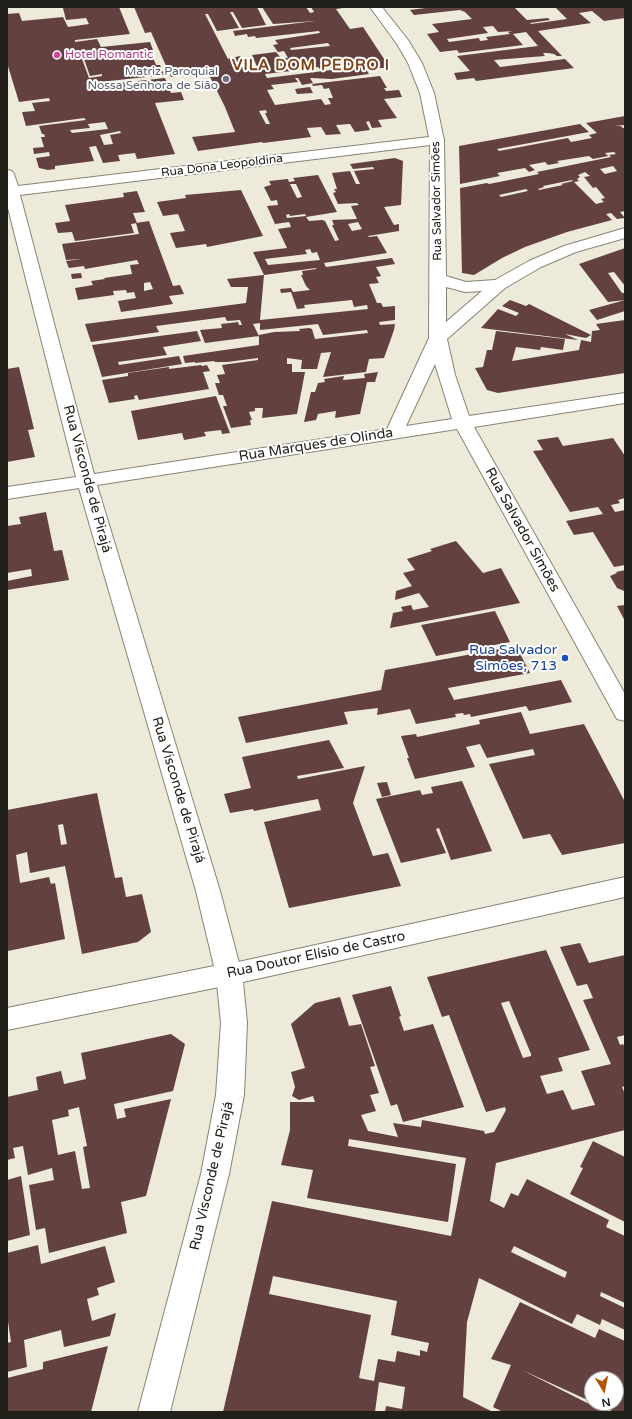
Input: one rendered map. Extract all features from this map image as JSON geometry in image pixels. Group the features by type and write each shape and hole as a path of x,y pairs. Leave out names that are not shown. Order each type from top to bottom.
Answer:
{"street":[{"name":"Rua Salvador Simões","path":"376,7 403,43 415,63 427,93 437,140 438,338 446,375 462,422 625,713"},
{"name":"Rua Dona Leopoldina","path":"9,186 437,140"},
{"name":"Rua Visconde de Pirajá","path":"9,186 86,480 208,891 229,974 234,1023 230,1095 215,1174 154,1412"},
{"path":"438,338 499,285 534,264 570,249 625,233"},
{"path":"438,279 465,287 499,285"},
{"name":"Rua Salvador Simões","path":"394,433 438,338"},
{"name":"Rua Marques de Olinda","path":"7,493 625,398"},
{"name":"Rua Doutor Elísio de Castro","path":"7,1019 229,974 625,887"}],"building":[{"path":"119,7 130,34 75,40 75,42 97,39 101,47 150,42 153,50 150,50 156,65 160,65 164,75 91,83 92,86 165,78 171,93 181,92 184,100 155,103 175,154 137,159 135,153 118,155 120,161 103,163 96,146 89,147 94,161 55,166 55,169 48,170 39,168 36,158 50,156 49,152 34,154 33,148 44,147 41,137 45,137 39,126 86,120 84,118 26,126 22,112 35,111 32,103 50,101 49,98 19,102 7,63 7,14 19,13 22,21 63,17 68,27 89,24 86,18 66,20 63,8","holes":["82,59 84,59 90,76 102,74 102,76 89,78","105,122 108,129 72,133 70,130 90,128 88,124","120,131 121,133 110,135 113,144 104,145 100,135"]},
{"path":"134,7 257,7 266,25 242,28 233,12 230,12 239,28 217,31 208,14 205,14 228,59 240,56 244,63 235,64 237,68 248,67 250,70 258,69 252,55 276,52 281,58 288,58 284,51 278,52 273,45 278,44 275,40 320,33 319,31 256,38 255,36 248,37 247,34 235,36 233,31 315,21 273,24 262,7 306,7 310,13 314,12 311,7 349,7 336,9 350,29 363,27 390,68 372,68 368,63 320,69 318,67 308,68 309,69 265,74 267,78 364,66 369,74 332,79 310,78 313,83 302,85 298,78 295,78 298,82 271,85 274,89 267,90 275,105 321,99 325,105 331,104 328,98 333,98 329,88 324,89 322,85 313,86 312,84 380,76 387,88 384,88 386,91 399,90 402,97 384,99 397,118 378,120 382,127 372,128 369,121 366,122 370,130 355,132 350,124 336,125 341,134 326,135 321,127 307,128 311,137 198,151 192,137 235,132 225,107 208,73 171,77 151,32 145,33","holes":["328,43 330,46 291,50 290,48","266,110 267,113 265,113 270,124 266,124 259,111"]},
{"path":"433,7 514,7 527,20 548,18 550,20 530,23 531,24 567,19 555,7 625,7 625,18 604,21 592,11 579,13 591,23 538,31 562,56 543,53 545,56 494,60 500,67 565,59 574,68 476,81 474,78 457,80 454,73 470,71 457,56 538,46 526,32 513,34 523,45 459,53 457,50 440,52 427,34 439,32 432,24 472,19 465,12 460,10 414,15 410,10","holes":["493,26 498,32 513,31 508,32 510,34 486,37 488,40 480,41 479,38 449,42 447,39 488,33 483,27"]},
{"path":"310,87 313,93 297,94 295,89"},
{"path":"625,116 625,125 614,126 620,126 625,129 625,211 620,212 625,218 617,219 611,213 606,214 612,220 567,232 525,247 502,258 474,275 462,273 460,188 539,174 537,172 611,157 609,155 616,154 614,152 605,153 608,156 593,159 589,156 557,161 559,163 548,165 545,162 529,165 535,170 529,172 525,168 497,173 500,176 460,184 459,146 580,124 589,132 497,149 499,151 568,138 571,142 592,138 589,135 597,133 586,123","holes":["613,166 617,171 605,174 600,169","585,172 590,176 584,177 593,188 596,187 605,198 601,199 604,202 596,204 574,182 579,181 577,179 580,177 578,175","572,180 573,181 561,184 563,185 538,189 544,187 543,186","526,189 528,191 501,197 499,195"]},
{"path":"395,158 403,161 401,205 384,207 394,225 399,224 399,231 368,236 377,236 387,253 324,263 326,267 392,258 395,264 376,267 381,276 376,277 379,283 369,284 377,303 381,303 383,307 395,306 395,320 379,322 380,325 395,324 384,358 369,359 366,372 323,377 331,352 321,353 317,369 301,369 302,360 287,358 287,364 292,364 292,372 305,372 297,414 262,418 263,408 255,408 255,411 249,412 252,420 250,420 251,425 231,428 223,406 227,406 223,395 219,395 215,383 220,383 217,375 225,374 222,365 258,360 258,358 227,362 214,361 185,363 183,356 259,345 259,336 205,343 200,330 222,328 221,324 238,322 239,325 242,325 240,320 227,321 225,317 156,326 159,332 91,342 85,324 246,303 248,287 231,287 227,279 264,275 253,252 287,248 278,229 291,227 289,222 275,224 267,206 278,205 277,200 271,201 264,187 271,185 269,181 288,179 289,182 295,181 293,178 318,175 337,212 306,217 309,221 325,221 335,241 339,240 332,225 334,225 332,220 357,219 351,206 359,205 357,203 338,204 333,193 336,192 334,189 337,189 332,173 350,171 356,184 360,184 354,171 374,169 373,167 353,169 350,164","holes":["290,184 296,184 302,197 297,198","289,214 290,216 305,214 306,216 287,218 286,215","358,222 362,229 352,231 348,224","310,249 312,253 317,252 320,260 268,265 265,259 307,254 305,250","316,268 302,271 303,275 301,275 306,286 310,290 293,292 291,288 280,289 281,293 291,292 297,309 305,308 304,305 352,300 354,307 367,305 368,309 260,320 264,275","260,323 260,330 318,324 323,335 367,330 368,333 315,339 312,329 309,328 299,329 300,331 274,332 259,336 253,324"]},
{"path":"241,190 263,236 207,247 206,244 176,248 170,233 185,231 178,214 163,216 157,202 186,198 185,195"},
{"path":"137,191 145,212 133,213 137,223 131,224 134,233 75,241 72,232 58,233 55,223 70,221 65,205 124,197 123,193"},
{"path":"149,221 173,286 180,285 184,294 169,296 173,304 121,312 118,301 136,298 134,292 127,293 126,290 113,291 114,295 78,300 75,288 93,285 91,281 132,274 130,265 139,264 137,260 85,269 84,266 69,268 66,261 81,259 66,260 62,244 139,234 136,223","holes":["150,282 153,289 144,291 144,283"]},
{"path":"625,248 625,286 614,272 608,273 622,293 625,293 625,300 608,302 579,264"},
{"path":"81,273 82,278 72,279 71,274"},
{"path":"510,300 526,306 529,304 591,335 586,338 565,334 578,340 481,328 498,309 516,316 519,313 502,306"},
{"path":"625,300 625,311 597,320 589,310"},
{"path":"625,320 625,373 498,393 487,390 475,368 483,367 487,350 492,350 496,331 565,339 563,350 541,347 540,350 516,347 512,361 579,350 581,340 591,342 592,331 600,330 596,324"},
{"path":"197,331 201,341 163,347 167,355 118,362 119,365 179,356 182,364 102,377 92,345"},
{"path":"207,365 210,371 203,372 209,389 139,400 137,395 134,396 135,399 109,403 102,380 128,376 128,373 169,367 169,369"},
{"path":"19,367 34,429 28,430 35,457 7,462 7,369"},
{"path":"378,372 375,382 367,382 360,414 335,418 336,411 318,414 316,420 304,422 311,392 315,392 318,383 325,382 324,379 344,376 343,380 365,378 364,374"},
{"path":"216,396 230,433 222,434 221,430 204,432 206,436 184,440 182,433 138,440 131,411"},
{"path":"558,437 563,446 613,438 625,456 625,498 618,500 620,503 611,505 615,512 625,510 625,565 614,567 593,532 574,535 566,521 603,514 598,507 570,512 533,451 543,450 537,440"},
{"path":"46,512 54,551 62,550 69,580 7,590 7,581 32,576 31,569 7,573 7,526 21,524 19,517"},
{"path":"456,541 483,573 501,568 520,603 390,628 393,613 403,611 401,607 411,605 413,610 429,607 419,593 395,600 396,591 412,586 403,573 415,570 407,559 432,551 430,549"},
{"path":"625,570 624,591 617,588 610,576 617,573 616,572"},
{"path":"625,605 625,621 617,606"},
{"path":"495,611 510,642 436,656 421,625"},
{"path":"516,646 530,673 448,688 454,700 561,680 572,702 529,711 526,706 471,717 470,714 455,714 456,717 416,724 410,709 377,715 378,708 344,712 348,724 246,743 238,717 381,690 385,670"},
{"path":"521,712 530,734 584,724 625,802 625,843 562,855 550,834 523,839 489,764 535,755 533,749 487,758 480,744 466,747 475,767 415,779 401,736 416,734 417,737 480,724 479,720"},
{"path":"329,740 344,768 297,776 298,779 365,766 353,803 373,856 388,853 401,886 289,908 264,822 321,810 318,799 254,811 253,809 230,813 224,794 251,788 242,757"},
{"path":"462,781 492,851 451,860 439,828 436,829 446,853 401,863 376,799 420,790 422,795 433,793 431,787"},
{"path":"387,782 391,795 382,797 377,783"},
{"path":"97,793 115,878 122,877 126,897 142,894 151,932 138,942 82,954 65,866 30,873 27,852 16,855 20,883 49,877 51,884 55,883 65,939 8,951 7,810","holes":["63,824 67,844 61,845 58,825"]},
{"path":"580,943 589,963 625,955 625,1035 617,1037 620,1045 623,1044 625,1048 625,1086 622,1087 625,1094 625,1130 496,1163 490,1201 504,1208 511,1193 518,1196 527,1179 609,1220 606,1227 625,1236 625,1303 601,1292 600,1296 625,1308 625,1330 602,1319 600,1325 577,1314 572,1324 479,1278 467,1322 463,1397 493,1412 385,1412 386,1406 402,1409 405,1387 379,1382 375,1412 223,1412 272,1201 451,1236 466,1158 349,1139 348,1146 456,1164 448,1222 307,1198 313,1170 281,1165 290,1130 290,1102 315,1102 313,1096 299,1100 292,1096 295,1087 291,1072 305,1068 291,1024 315,1003 340,997 349,1026 361,1024 375,1066 370,1067 379,1093 370,1095 376,1111 361,1115 368,1131 398,1137 393,1123 421,1127 422,1120 484,1131 485,1134 494,1132 506,1110 505,1107 486,1112 449,1015 442,1017 427,977 546,950 590,1050 558,1058 563,1071 540,1076 547,1094 563,1090 572,1110 595,1105 581,1071 611,1064 583,1000 593,998 587,984 577,986 560,947","holes":["509,1001 531,1054 531,1056 523,1058 501,1003","514,1246 567,1272 565,1278 511,1252","273,1276 397,1301 391,1335 429,1343 427,1352 420,1350 420,1356 397,1351 395,1362 378,1359 374,1381 359,1378 371,1315 269,1294"]},
{"path":"391,986 401,1016 399,1017 404,1031 433,1024 464,1107 403,1122 397,1104 391,1106 352,995"},
{"path":"171,1034 185,1044 173,1091 114,1104 117,1119 126,1117 124,1109 171,1099 146,1196 121,1202 127,1233 49,1253 45,1228 36,1230 29,1185 54,1180 52,1168 28,1175 23,1146 13,1148 15,1158 7,1160 7,1097 38,1090 36,1077 61,1071 64,1084 86,1079 81,1053","holes":["79,1107 87,1146 83,1147 90,1188 82,1189 75,1151 58,1155 52,1120 69,1116 68,1110"]},
{"path":"593,1141 625,1157 625,1222 570,1194 583,1168 580,1167"},
{"path":"21,1176 30,1235 7,1241 7,1180"},
{"path":"38,1245 41,1264 105,1246 115,1282 97,1288 99,1295 87,1299 92,1321 116,1313 110,1336 64,1347 61,1330 24,1340 27,1367 7,1372 7,1343 11,1342 7,1315 7,1253"},
{"path":"520,1302 595,1338 599,1329 625,1341 625,1412 612,1411 624,1411 624,1371 584,1371 584,1398 522,1370 584,1401 584,1411 605,1412 503,1412 493,1407 511,1365 491,1359"},
{"path":"108,1346 91,1412 7,1412 7,1378 43,1369 43,1362"}],"place":[{"name":"Hotel Romantic","path":"57,55"},
{"name":"Matriz Paroquial Nossa Senhora de Sião","path":"226,79"},
{"name":"Rua Salvador Simões, 713","path":"565,658"}],"district":[{"name":"VILA DOM PEDRO I","path":"311,66"}]}
